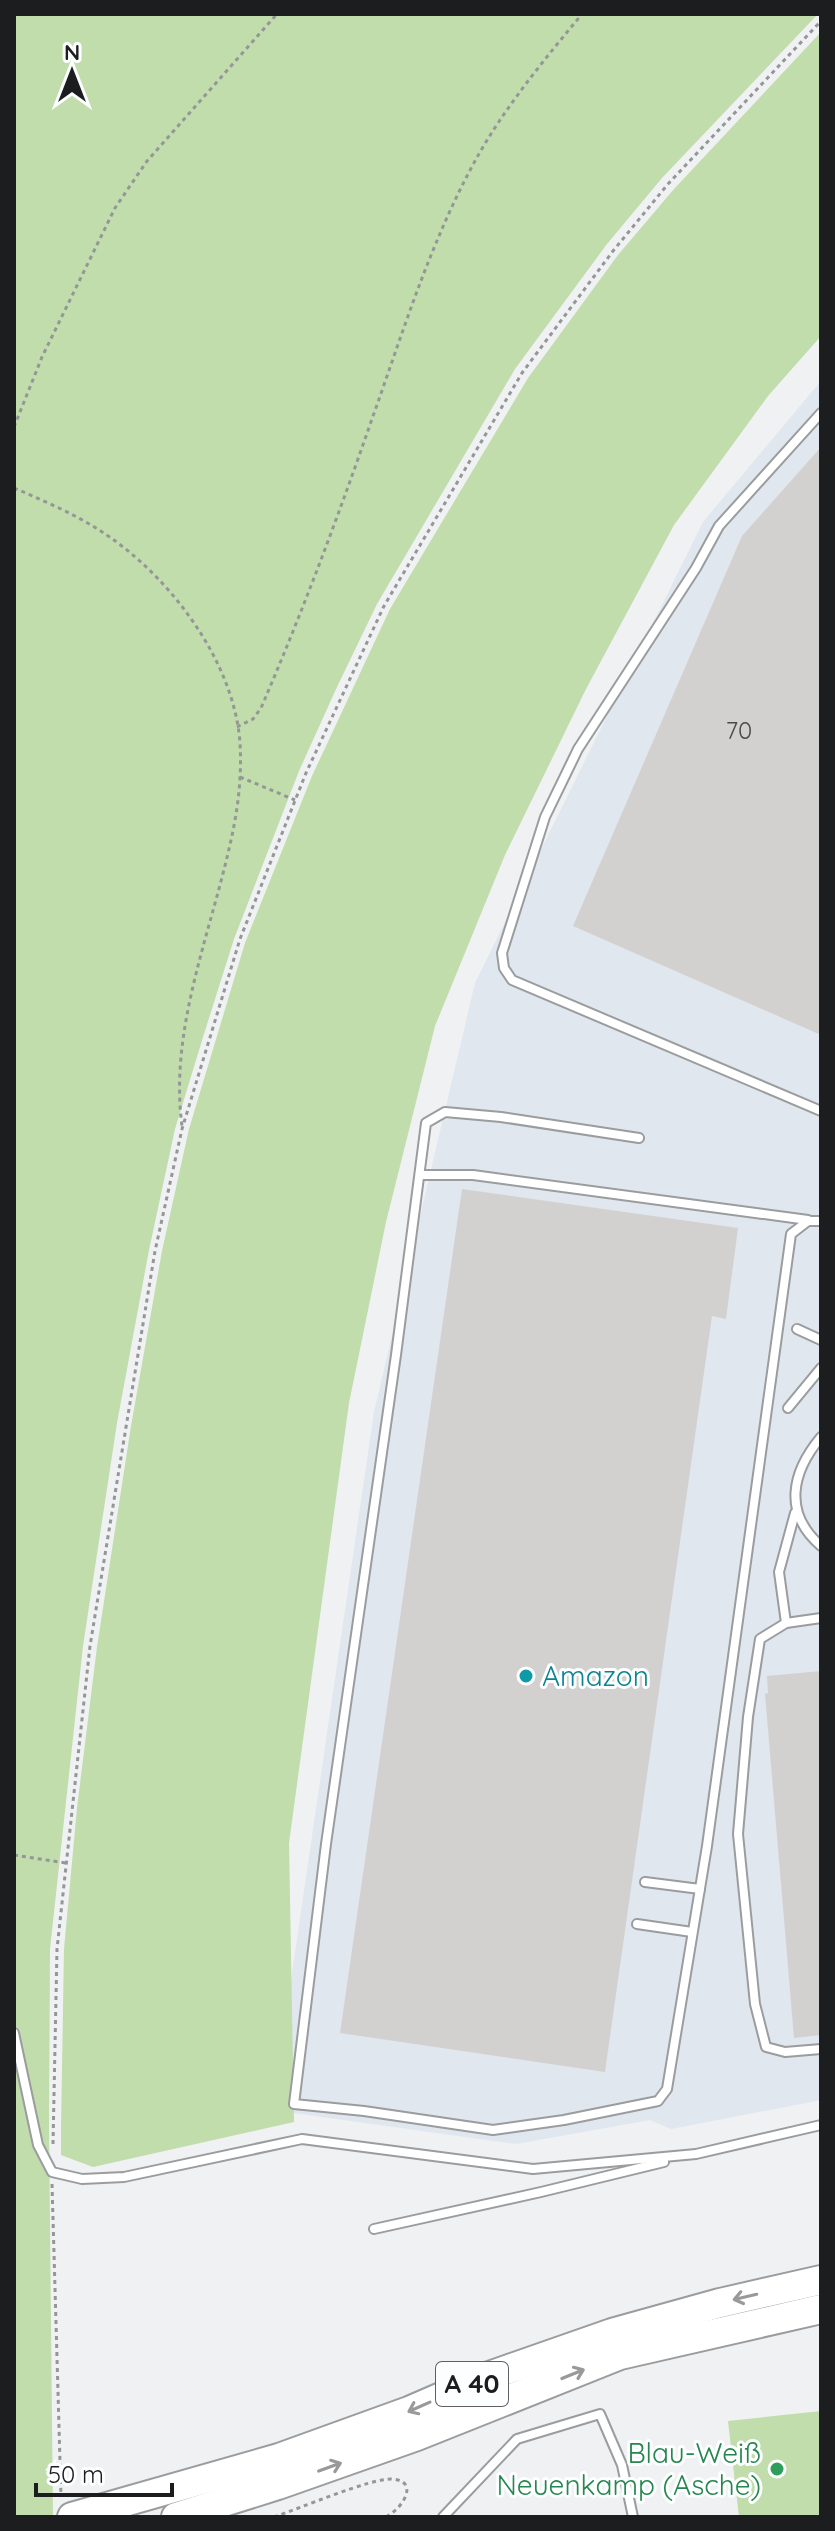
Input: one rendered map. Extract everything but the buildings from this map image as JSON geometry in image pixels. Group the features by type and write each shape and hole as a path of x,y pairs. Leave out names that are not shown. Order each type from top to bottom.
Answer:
{"highway":[{"name":"A 40","path":"66,2509 127,2502 279,2458 409,2411 492,2375 612,2333 720,2303 821,2280"},
{"name":"A 40","path":"176,2517 417,2436 620,2355 821,2309"}],"lane":[{"path":"821,413 719,526 696,568 578,749 545,817 502,953 504,968 512,980 821,1111"},
{"path":"639,1138 501,1117 445,1112 426,1123 326,1844 294,2104 493,2130 564,2120 658,2101 667,2089 700,1889 791,1234 808,1221"},
{"path":"420,1175 473,1175 821,1221"},
{"path":"797,1329 821,1340"},
{"path":"788,1408 821,1368"},
{"path":"786,1623 779,1572 795,1513 799,1469 821,1437"},
{"path":"795,1513 808,1535 821,1546"},
{"path":"821,1618 786,1623 760,1639 748,1717 738,1834 755,2004 766,2047 785,2052 821,2049"},
{"path":"645,1882 700,1889"},
{"path":"637,1924 692,1932"},
{"path":"14,2033 38,2145 52,2172 82,2179 124,2177 302,2139 533,2169 696,2154"},
{"path":"374,2229 821,2125"},
{"path":"443,2517 517,2439 600,2414 622,2465 633,2517"}],"path":[{"path":"14,427 42,357 115,208 147,161 277,14"},
{"path":"237,727 253,719 261,708 298,623 333,532 425,266 476,160 536,70 582,14"},
{"path":"66,2509 52,2172 57,1949 90,1646 155,1251 182,1129 240,939 343,690 384,606 522,373 613,251 659,195 821,21"},
{"path":"14,488 96,528 154,575 182,606 225,678 240,740 240,777 231,841 188,1012 180,1059 182,1129"},
{"path":"240,777 295,801"},
{"path":"14,1855 66,1863"},
{"path":"274,2517 376,2482 394,2479 402,2482 407,2491 406,2500 398,2511 386,2517"}],"shaded area":[{"path":"821,381 821,2100 671,2129 650,2120 516,2144 272,2110 374,1412 475,983 703,522"}],"green space":[{"path":"14,14 818,14 662,178 607,244 515,369 377,604 337,687 299,771 234,939 204,1034 175,1129 117,1423 83,1646 50,1949 53,2517 14,2517"},
{"path":"821,32 821,336 768,396 674,525 586,689 505,855 435,1026 386,1222 349,1403 289,1843 294,2122 93,2167 61,2155 64,1949 77,1808 97,1647 162,1251 189,1129 245,943 312,776 390,609 528,378 618,255 674,189"},
{"name":"Blau-Weiß Neuenkamp (Asche)","path":"821,2411 821,2517 739,2517 728,2421"}],"place":[{"name":"Amazon","path":"526,1676"},
{"name":"Blau-Weiß Neuenkamp (Asche)","path":"777,2469"}]}
